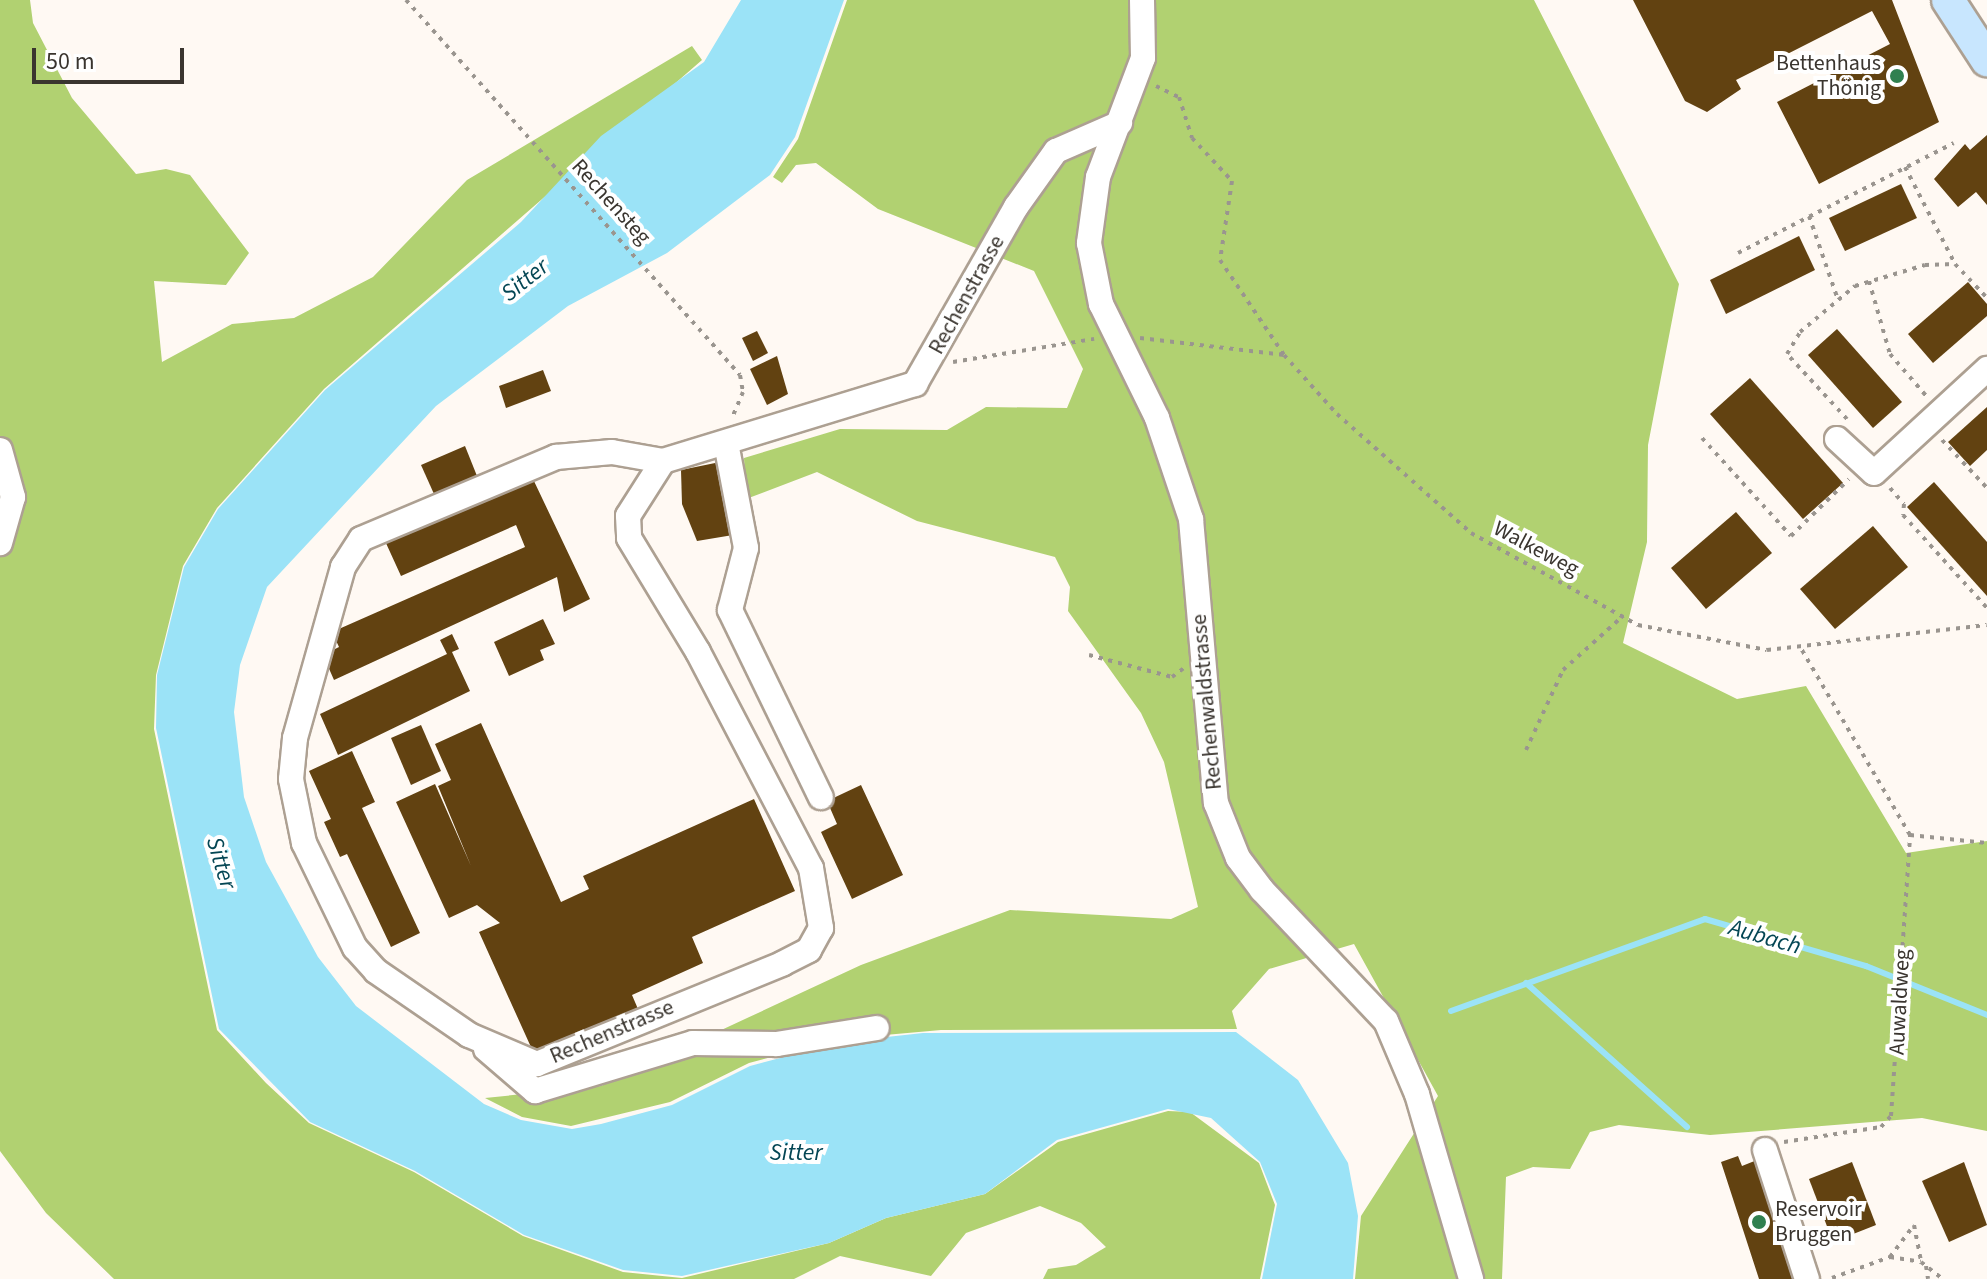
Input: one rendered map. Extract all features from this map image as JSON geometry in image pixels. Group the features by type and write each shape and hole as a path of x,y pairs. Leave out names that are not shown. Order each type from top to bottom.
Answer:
{"main road":[{"path":"1948,0 1987,60"}],"street":[{"path":"1120,123 1143,58 1142,0"},
{"name":"Rechenstrasse","path":"663,461 628,516 629,538 698,652 811,868 821,928 809,950 782,964 563,1056 537,1064 469,1035 404,993 355,948 304,843 291,779 303,692 325,620 361,539 420,509 556,457 612,452 663,461 896,394 927,367 1016,207 1056,151 1120,123"},
{"name":"Rechenwaldstrasse","path":"1120,123 1091,205 1092,275 1179,475 1191,519 1211,776 1225,831 1262,890 1386,1021 1417,1094 1471,1279"},
{"path":"1847,435 1874,473 1987,369"},
{"path":"726,443 746,548 730,610 821,797"},
{"path":"0,450 12,474 13,497 0,543"},
{"path":"469,1035 535,1091 693,1043 777,1044 877,1028"},
{"path":"1765,1150 1807,1279"}],"path":[{"name":"Rechensteg","path":"406,0 693,315 740,375 743,392 726,443"},
{"name":"Walkeweg","path":"1151,84 1179,97 1192,138 1232,181 1220,260 1284,355 1337,414 1471,533 1623,616 1767,650 1987,625"},
{"path":"1738,253 1954,143"},
{"path":"1905,167 1955,264 1987,298"},
{"path":"1809,216 1837,297"},
{"path":"1847,435 1787,354 1837,297 1869,281 1955,264"},
{"path":"1869,281 1890,354 1932,403"},
{"path":"927,367 1105,337"},
{"path":"1130,337 1284,355"},
{"path":"1935,433 1987,488"},
{"path":"1702,438 1791,536 1849,479"},
{"path":"1874,473 1987,608"},
{"path":"1526,750 1563,670 1623,616"},
{"path":"1800,647 1910,835 1987,843"},
{"path":"1089,655 1172,677 1203,655"},
{"name":"Auwaldweg","path":"1765,1150 1802,1135 1881,1127 1894,1102 1910,835"},
{"path":"1890,1257 1914,1225 1928,1279"},
{"path":"1832,1278 1890,1257 1923,1264 1943,1279"}],"green space":[{"path":"0,0 30,0 33,23 72,98 136,174 166,169 190,175 249,253 226,285 154,281 162,362 232,324 294,318 373,277 467,180 692,46 702,60 324,389 217,508 183,566 156,675 154,729 217,1030 266,1083 309,1123 414,1172 523,1236 623,1272 682,1278 829,1243 886,1218 985,1194 1058,1142 1168,1111 1190,1112 1259,1163 1275,1205 1260,1279 1043,1279 1048,1269 1076,1265 1106,1247 1081,1223 1040,1206 966,1233 931,1276 840,1256 794,1279 114,1279 46,1213 0,1151"},
{"path":"847,0 1534,0 1679,284 1648,445 1647,542 1623,643 1737,699 1806,686 1906,853 1987,841 1987,1131 1922,1118 1710,1135 1619,1125 1590,1132 1570,1169 1533,1167 1506,1177 1502,1279 1355,1279 1361,1216 1438,1096 1354,944 1269,969 1232,1011 1237,1029 941,1030 840,1039 749,1063 670,1102 571,1126 522,1117 485,1098 601,1086 861,965 1010,910 1171,919 1198,907 1164,762 1141,713 1068,611 1070,587 1055,557 917,521 817,472 746,499 744,458 840,429 947,430 986,407 1067,408 1083,369 1034,271 878,209 816,163 796,165 782,183 773,177 798,139"}],"water":[{"name":"Sitter","path":"741,0 844,0 795,137 770,175 667,253 568,306 436,406 267,587 240,665 234,712 244,797 266,862 318,957 356,1006 484,1104 521,1120 572,1129 672,1105 750,1066 841,1042 923,1033 1236,1032 1298,1080 1348,1163 1358,1216 1353,1279 1262,1279 1277,1204 1260,1162 1211,1118 1168,1109 1057,1140 985,1194 886,1218 829,1243 682,1276 623,1270 524,1235 415,1171 310,1122 219,1029 156,728 157,675 184,567 218,509 325,390 521,222 601,136 704,62"}],"building":[{"path":"1633,0 1892,0 1939,122 1819,184 1777,102 1890,44 1872,11 1736,80 1741,89 1707,112 1685,101"},
{"path":"1987,135 1987,205 1976,192 1958,207 1934,179 1965,144 1970,150"},
{"path":"1901,184 1917,218 1845,251 1829,218"},
{"path":"1799,236 1815,270 1726,314 1710,280"},
{"path":"1968,282 1987,304 1987,316 1933,363 1908,334"},
{"path":"1837,329 1902,402 1873,428 1808,355"},
{"path":"757,331 768,353 753,361 742,338"},
{"path":"777,356 788,394 767,405 750,369"},
{"path":"543,370 551,391 506,408 499,386"},
{"path":"1750,378 1843,483 1803,519 1710,414"},
{"path":"1987,407 1987,450 1970,466 1948,442"},
{"path":"465,446 477,476 434,494 421,465"},
{"path":"720,462 733,535 697,541 682,504 681,470"},
{"path":"533,479 590,599 564,612 557,577 334,680 323,655 339,647 332,632 525,547 516,525 401,576 385,541"},
{"path":"1934,482 1987,542 1987,596 1907,507"},
{"path":"1736,512 1772,553 1706,609 1671,568"},
{"path":"1873,526 1908,567 1835,629 1800,589"},
{"path":"543,619 555,644 540,650 544,660 509,676 494,642"},
{"path":"452,634 459,649 452,652 470,691 338,755 320,714 447,654 440,640"},
{"path":"481,723 561,902 589,889 583,876 754,799 795,891 692,937 703,963 632,995 638,1009 535,1056 479,932 500,923 477,905 449,918 396,802 435,784 471,866 438,786 451,780 435,744"},
{"path":"421,725 441,771 411,785 391,738"},
{"path":"352,751 375,802 362,808 420,933 391,947 347,854 340,857 324,822 331,819 309,771"},
{"path":"861,785 903,875 852,899 821,832 837,824 827,801"},
{"name":"Reservoir Bruggen","path":"1738,1156 1742,1166 1757,1160 1796,1279 1759,1279 1721,1162"},
{"path":"1852,1162 1876,1225 1833,1242 1809,1179"},
{"path":"1964,1162 1987,1225 1949,1242 1922,1181"}],"waterway":[{"name":"Aubach","path":"1451,1011 1705,919 1866,966 1987,1015"},
{"path":"1526,983 1687,1127"}],"place":[{"name":"Bettenhaus Thönig","path":"1897,76"},
{"name":"Reservoir Bruggen","path":"1759,1222"}]}
